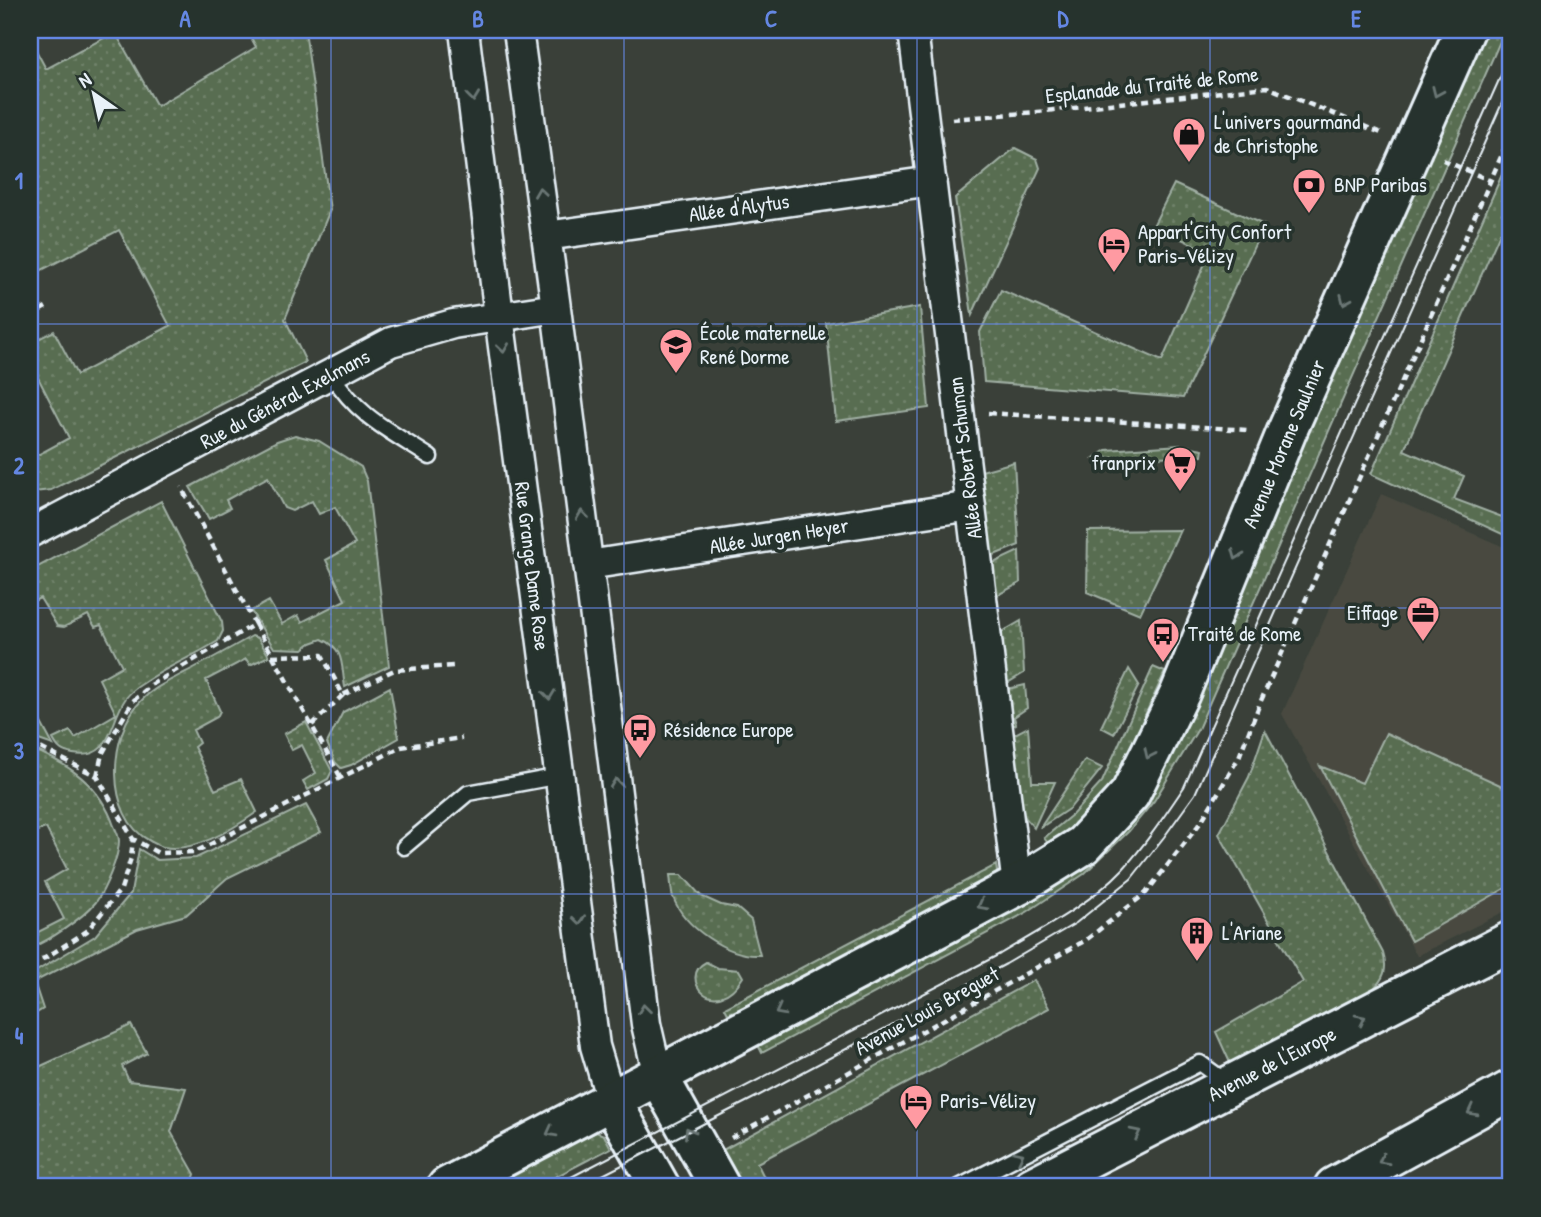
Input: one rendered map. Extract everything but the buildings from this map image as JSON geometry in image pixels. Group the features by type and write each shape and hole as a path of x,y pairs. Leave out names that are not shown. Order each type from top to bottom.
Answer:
{"main road":[{"name":"Avenue Morane Saulnier","path":"1017,886 1083,845 1130,794 1180,693 1287,431 1465,30"},
{"path":"447,1187 1017,886"},
{"name":"Avenue de l'Europe","path":"1032,1187 1076,1146 1231,1085 1511,941"},
{"path":"658,1076 720,1187"},
{"path":"1334,1187 1511,1090"},
{"path":"611,1100 660,1187"}],"street":[{"name":"Rue Grange Dame Rose","path":"464,30 595,1046 611,1100"},
{"path":"518,30 646,1024 658,1076"},
{"name":"Allée Robert Schuman","path":"913,30 1017,886"},
{"name":"Allée d'Alytus","path":"546,236 932,181"},
{"name":"Rue du Général Exelmans","path":"30,533 391,342 453,324 556,309"},
{"name":"Allée Jurgen Heyer","path":"588,565 971,506"}],"lane":[{"path":"332,375 341,390 364,415 430,457"},
{"path":"404,847 468,793 560,776"},
{"path":"959,1187 1076,1146"}],"path":[{"name":"Esplanade du Traité de Rome","path":"924,122 1037,113 1267,87 1414,146 1491,181"},
{"path":"1491,181 1511,134"},
{"name":"Avenue Louis Breguet","path":"726,1140 1086,940 1146,893 1201,822 1239,757 1260,703 1491,181"},
{"path":"30,316 46,307"},
{"path":"959,411 1287,431"},
{"path":"167,461 341,778"},
{"path":"97,776 102,754 133,701 152,685 255,624"},
{"path":"272,656 323,654 343,695"},
{"path":"312,725 343,695 394,670 454,666"},
{"path":"30,743 97,776 133,839 158,853 195,852 401,747 462,738"},
{"path":"30,963 45,958 87,931 121,889 131,858 133,839"}],"shaded area":[{"path":"1381,494 1511,550 1511,908 1417,956 1282,714"}],"green space":[{"path":"247,30 305,30 330,210 285,319 306,362 51,490 34,492 30,489 30,459 69,438 30,362 30,343 54,331 77,375 170,326 119,230 40,271 30,251 30,39 46,69 115,32 157,106 256,47"},
{"path":"1478,30 1505,30 1198,729 1154,801 1129,831 1084,874 1027,912 762,1053 758,1045 1091,845"},
{"path":"1015,148 1037,159 1040,168 972,315 955,198"},
{"path":"1511,154 1511,218 1504,234 1500,233 1404,450 1464,476 1454,499 1502,517 1511,495 1511,538 1371,474"},
{"path":"1174,184 1264,225 1183,398 984,382 980,332 1001,290 1162,361 1210,252 1153,226"},
{"path":"920,307 929,408 836,421 826,323"},
{"path":"295,435 319,441 361,467 367,481 389,666 345,687 341,658 329,643 322,639 303,649 274,648 251,611 269,601 282,624 298,615 302,622 345,600 326,560 355,544 335,507 319,514 312,501 292,511 284,508 268,477 226,500 230,508 209,519 190,487 277,441"},
{"path":"1181,445 1203,449 1202,456 1094,458 1106,450"},
{"path":"1014,462 1019,545 989,557 978,472"},
{"path":"161,501 222,622 223,631 218,641 161,672 132,692 120,708 108,738 96,752 86,755 66,752 59,748 53,739 70,731 75,738 116,714 99,679 122,666 101,625 95,627 88,615 64,627 57,626 40,598 30,603 30,571"},
{"path":"1180,530 1140,614 1087,592 1088,531"},
{"path":"1019,551 1020,583 994,597 989,565"},
{"path":"1021,621 1024,673 1004,685 997,635"},
{"path":"252,636 258,638 269,656 250,665 246,659 206,680 220,711 217,717 193,730 199,743 194,747 215,790 241,779 257,812 201,843 176,848 159,846 135,829 118,794 117,752 122,732 131,714 151,692"},
{"path":"1153,667 1165,672 1111,789 1091,815 1051,847 1044,838 1073,814 1102,782"},
{"path":"1129,669 1139,685 1114,734 1101,727"},
{"path":"30,685 39,705 33,708 53,745 30,737"},
{"path":"1025,685 1027,708 1014,717 1016,724 1009,728 1004,695 1008,689"},
{"path":"390,687 399,738 341,768 335,762 327,743 343,712"},
{"path":"306,722 332,771 328,779 308,790 303,781 316,773 302,745 292,750 284,734"},
{"path":"1028,727 1032,782 1055,782 1034,828 1013,803 1009,737"},
{"path":"1265,730 1383,953 1385,969 1382,978 1372,990 1232,1067 1216,1032 1303,982 1219,834 1249,777"},
{"path":"1386,733 1511,790 1511,885 1411,941 1320,766 1362,783"},
{"path":"30,748 58,761 92,788 108,812 119,841 111,873 96,902 65,928 30,948 30,936 64,919 45,882 67,869 46,828 37,831 30,820"},
{"path":"1085,760 1102,768 1070,808 1040,828"},
{"path":"306,805 321,832 227,878 186,915 137,929 34,982 43,1009 30,1017 30,975 95,936 131,893 139,849 157,860 196,858"},
{"path":"996,865 998,878 793,984 728,1014 725,1008"},
{"path":"670,875 682,875 701,896 721,905 737,908 751,920 760,955 734,951 697,929 673,897"},
{"path":"706,962 718,968 739,970 743,977 732,990 721,997 711,997 697,986 695,977 698,969"},
{"path":"1034,980 1049,1008 757,1163 769,1187 741,1187 721,1151"},
{"path":"131,1025 147,1053 122,1066 129,1081 186,1088 171,1132 195,1174 191,1187 30,1187 30,1071"},
{"path":"596,1132 604,1135 611,1148 536,1187 486,1187"}],"tram line":[{"path":"552,1187 1000,954 1081,905 1123,869 1184,787 1511,53"},
{"path":"579,1187 758,1096 1006,964 1076,923 1131,879 1195,794 1511,83"}],"place":[{"name":"L'univers gourmand de Christophe","path":"1189,164"},
{"name":"BNP Paribas","path":"1309,215"},
{"name":"Appart'City Confort Paris-Vélizy","path":"1114,274"},
{"name":"École maternelle René Dorme","path":"676,375"},
{"name":"franprix","path":"1180,493"},
{"name":"Eiffage","path":"1423,643"},
{"name":"Traité de Rome","path":"1163,664"},
{"name":"Résidence Europe","path":"640,760"},
{"name":"L'Ariane","path":"1197,963"},
{"name":"Paris-Vélizy","path":"916,1131"}]}
